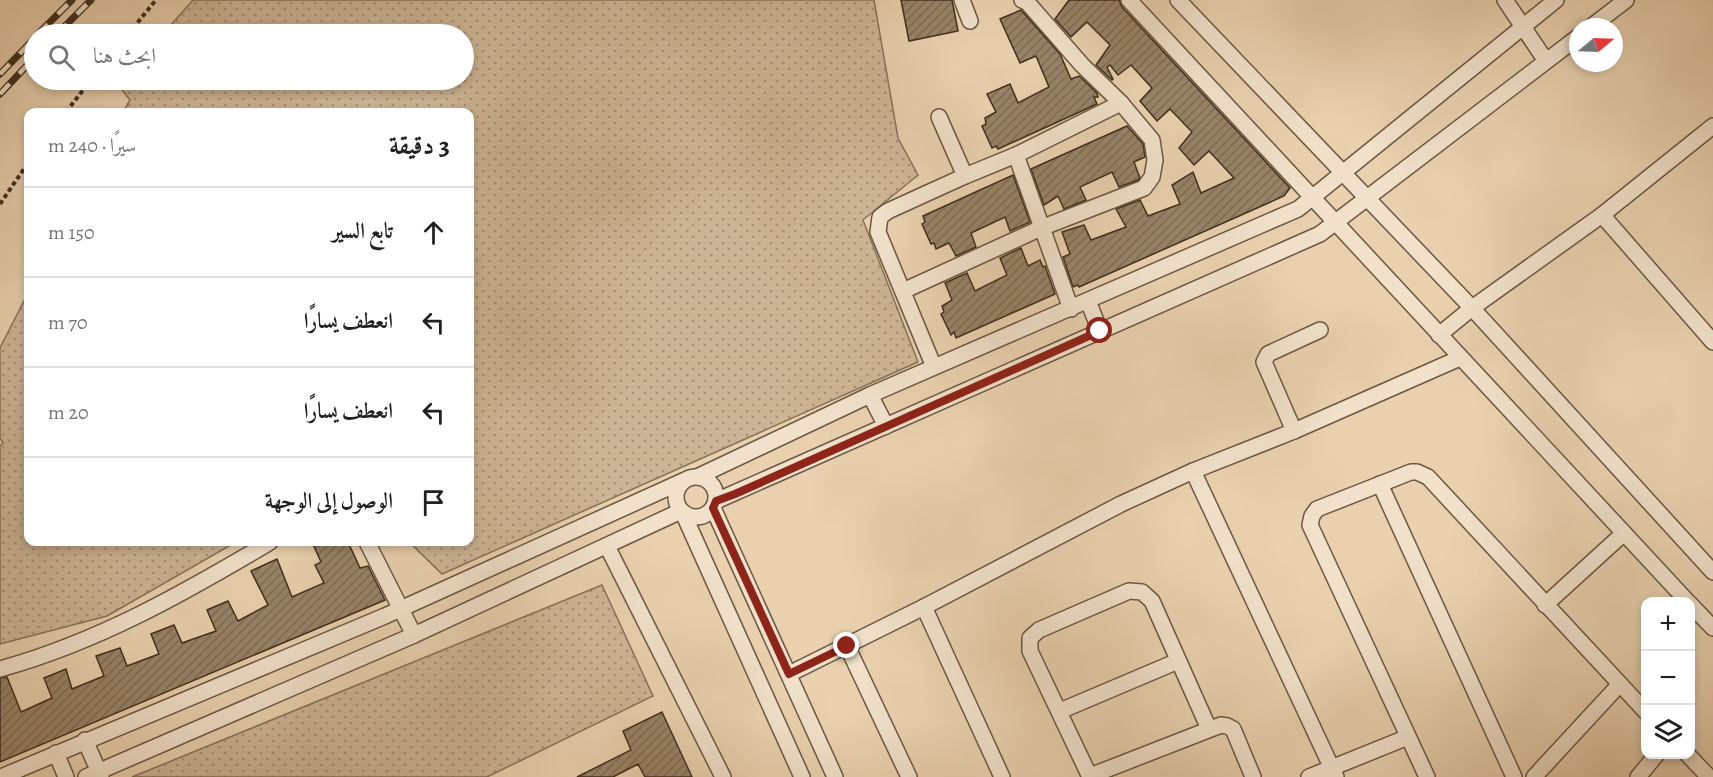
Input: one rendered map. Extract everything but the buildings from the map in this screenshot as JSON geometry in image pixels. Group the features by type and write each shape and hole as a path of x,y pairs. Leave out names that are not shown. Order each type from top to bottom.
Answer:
{"street":[{"path":"962,0 970,21"},
{"path":"903,291 1041,228 1144,188 1152,177 1155,160 1152,140 1121,103 1082,65 1027,2 1022,0"},
{"path":"1129,0 1683,597"},
{"path":"1178,0 1472,308 1713,573"},
{"path":"1505,0 1546,61"},
{"path":"1,777 401,608 690,479 870,395 1290,214 1556,0"},
{"path":"1603,18 1626,0"},
{"path":"86,740 95,775 414,635 682,512 696,517 703,516 714,504 1309,239 1337,222 1569,44"},
{"path":"934,367 878,232 880,217 888,211 1016,155 1121,103"},
{"path":"939,117 965,176"},
{"path":"1439,335 1472,308 1602,215 1713,126"},
{"path":"1016,155 1071,309"},
{"path":"1602,215 1713,342"},
{"path":"1088,301 1100,331"},
{"path":"1294,431 1264,362 1268,354 1320,330"},
{"path":"789,674 924,607 1121,504 1193,471 1294,431 1460,358"},
{"path":"870,395 886,426"},
{"path":"1193,471 1333,772"},
{"path":"1427,777 1310,525 1317,509 1411,472 1428,477 1641,707"},
{"path":"802,777 675,499 679,486 690,479 709,482 713,487 714,504 835,777"},
{"path":"1380,484 1514,777"},
{"path":"1545,604 1624,533"},
{"path":"0,669 64,648 148,612 263,546"},
{"path":"369,546 414,635"},
{"path":"607,546 723,777"},
{"path":"1209,729 1152,602 1142,592 1129,591 1039,630 1030,638 1030,651 1090,777 1221,725 1233,729 1254,777"},
{"path":"924,607 1002,777"},
{"path":"1695,609 1713,628"},
{"path":"847,646 909,777"},
{"path":"1060,711 1178,661"},
{"path":"1534,777 1619,684"},
{"path":"1309,777 1333,772 1408,737"},
{"path":"56,753 66,777"},
{"path":"1638,777 1653,759"},
{"path":"1692,759 1709,777"}],"path":[{"path":"136,24 156,0"},
{"path":"69,108 83,90"},
{"path":"0,204 24,168"}],"shaded area":[{"path":"193,0 874,0 898,138 918,175 863,220 918,362 442,574 413,546 474,546 474,108 125,108 130,100 122,90 474,90 474,24 172,24"},
{"path":"24,301 24,546 229,546 107,616 0,644 0,446 3,443 0,438 0,348"},
{"path":"602,585 653,696 487,777 132,777"}],"railway":[{"path":"48,24 72,0"},
{"path":"67,24 91,0"},
{"path":"0,74 24,49"},
{"path":"0,94 24,69"}],"route":[{"path":"847,646 789,674 713,508 716,501 1100,331"}]}
